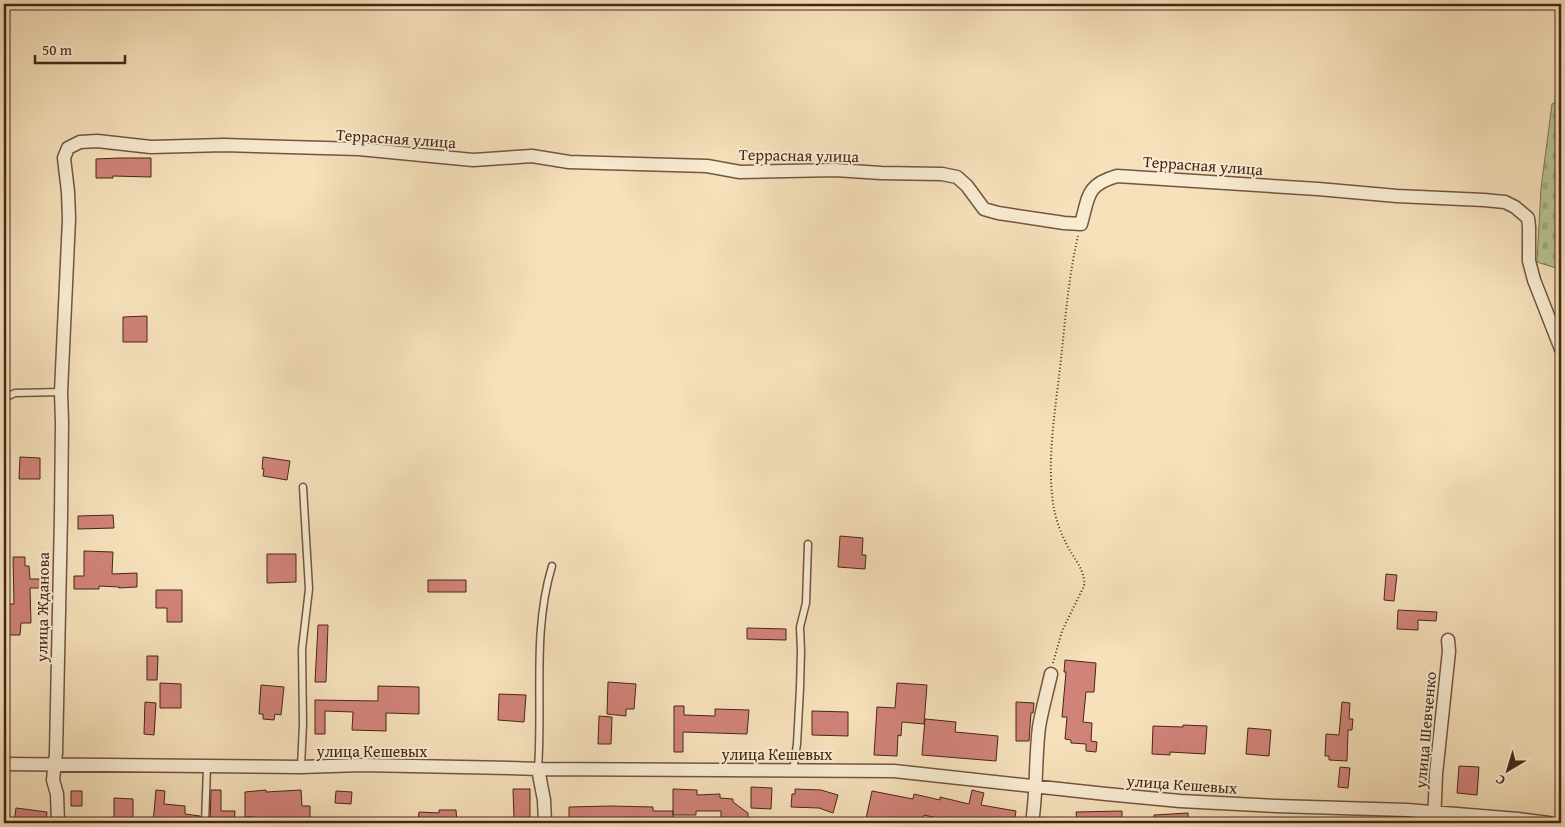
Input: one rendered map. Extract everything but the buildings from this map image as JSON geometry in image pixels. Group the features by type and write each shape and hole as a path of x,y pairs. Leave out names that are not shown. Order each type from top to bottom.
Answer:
{"street":[{"name":"Террасная улица","path":"61,392 69,219 64,158 68,148 80,142 97,141 151,147 224,146 359,150 473,160 532,156 569,162 707,166 740,172 835,170 942,174 957,178 967,186 984,209 998,213 1081,224 1090,191 1103,180 1117,176 1504,202 1515,206 1528,218 1530,227 1529,261 1534,280 1561,349"},
{"name":"улица Жданова","path":"58,823 57,794 53,780 55,765 61,516 61,392"},
{"name":"улица Шевченко","path":"1434,818 1436,774 1446,686 1448,640"},
{"path":"1032,823 1039,727 1051,674"},
{"name":"улица Кешевых","path":"4,764 207,767 362,765 538,770 894,770 1035,787 1180,801 1434,818 1548,823"},
{"path":"538,770 544,800 545,823"}],"lane":[{"path":"4,398 15,393 61,392"},
{"path":"301,767 303,724 302,649 309,589 303,487"},
{"path":"793,771 797,744 800,688 800,627 806,603 808,544"},
{"path":"538,770 542,614 547,582 552,566"},
{"path":"205,823 207,767"}],"path":[{"path":"1051,674 1062,631 1084,586 1081,569 1064,540 1054,509 1051,469 1065,312 1081,224"}],"green space":[{"path":"1561,100 1561,273 1559,269 1537,262 1541,188 1552,104"}]}
